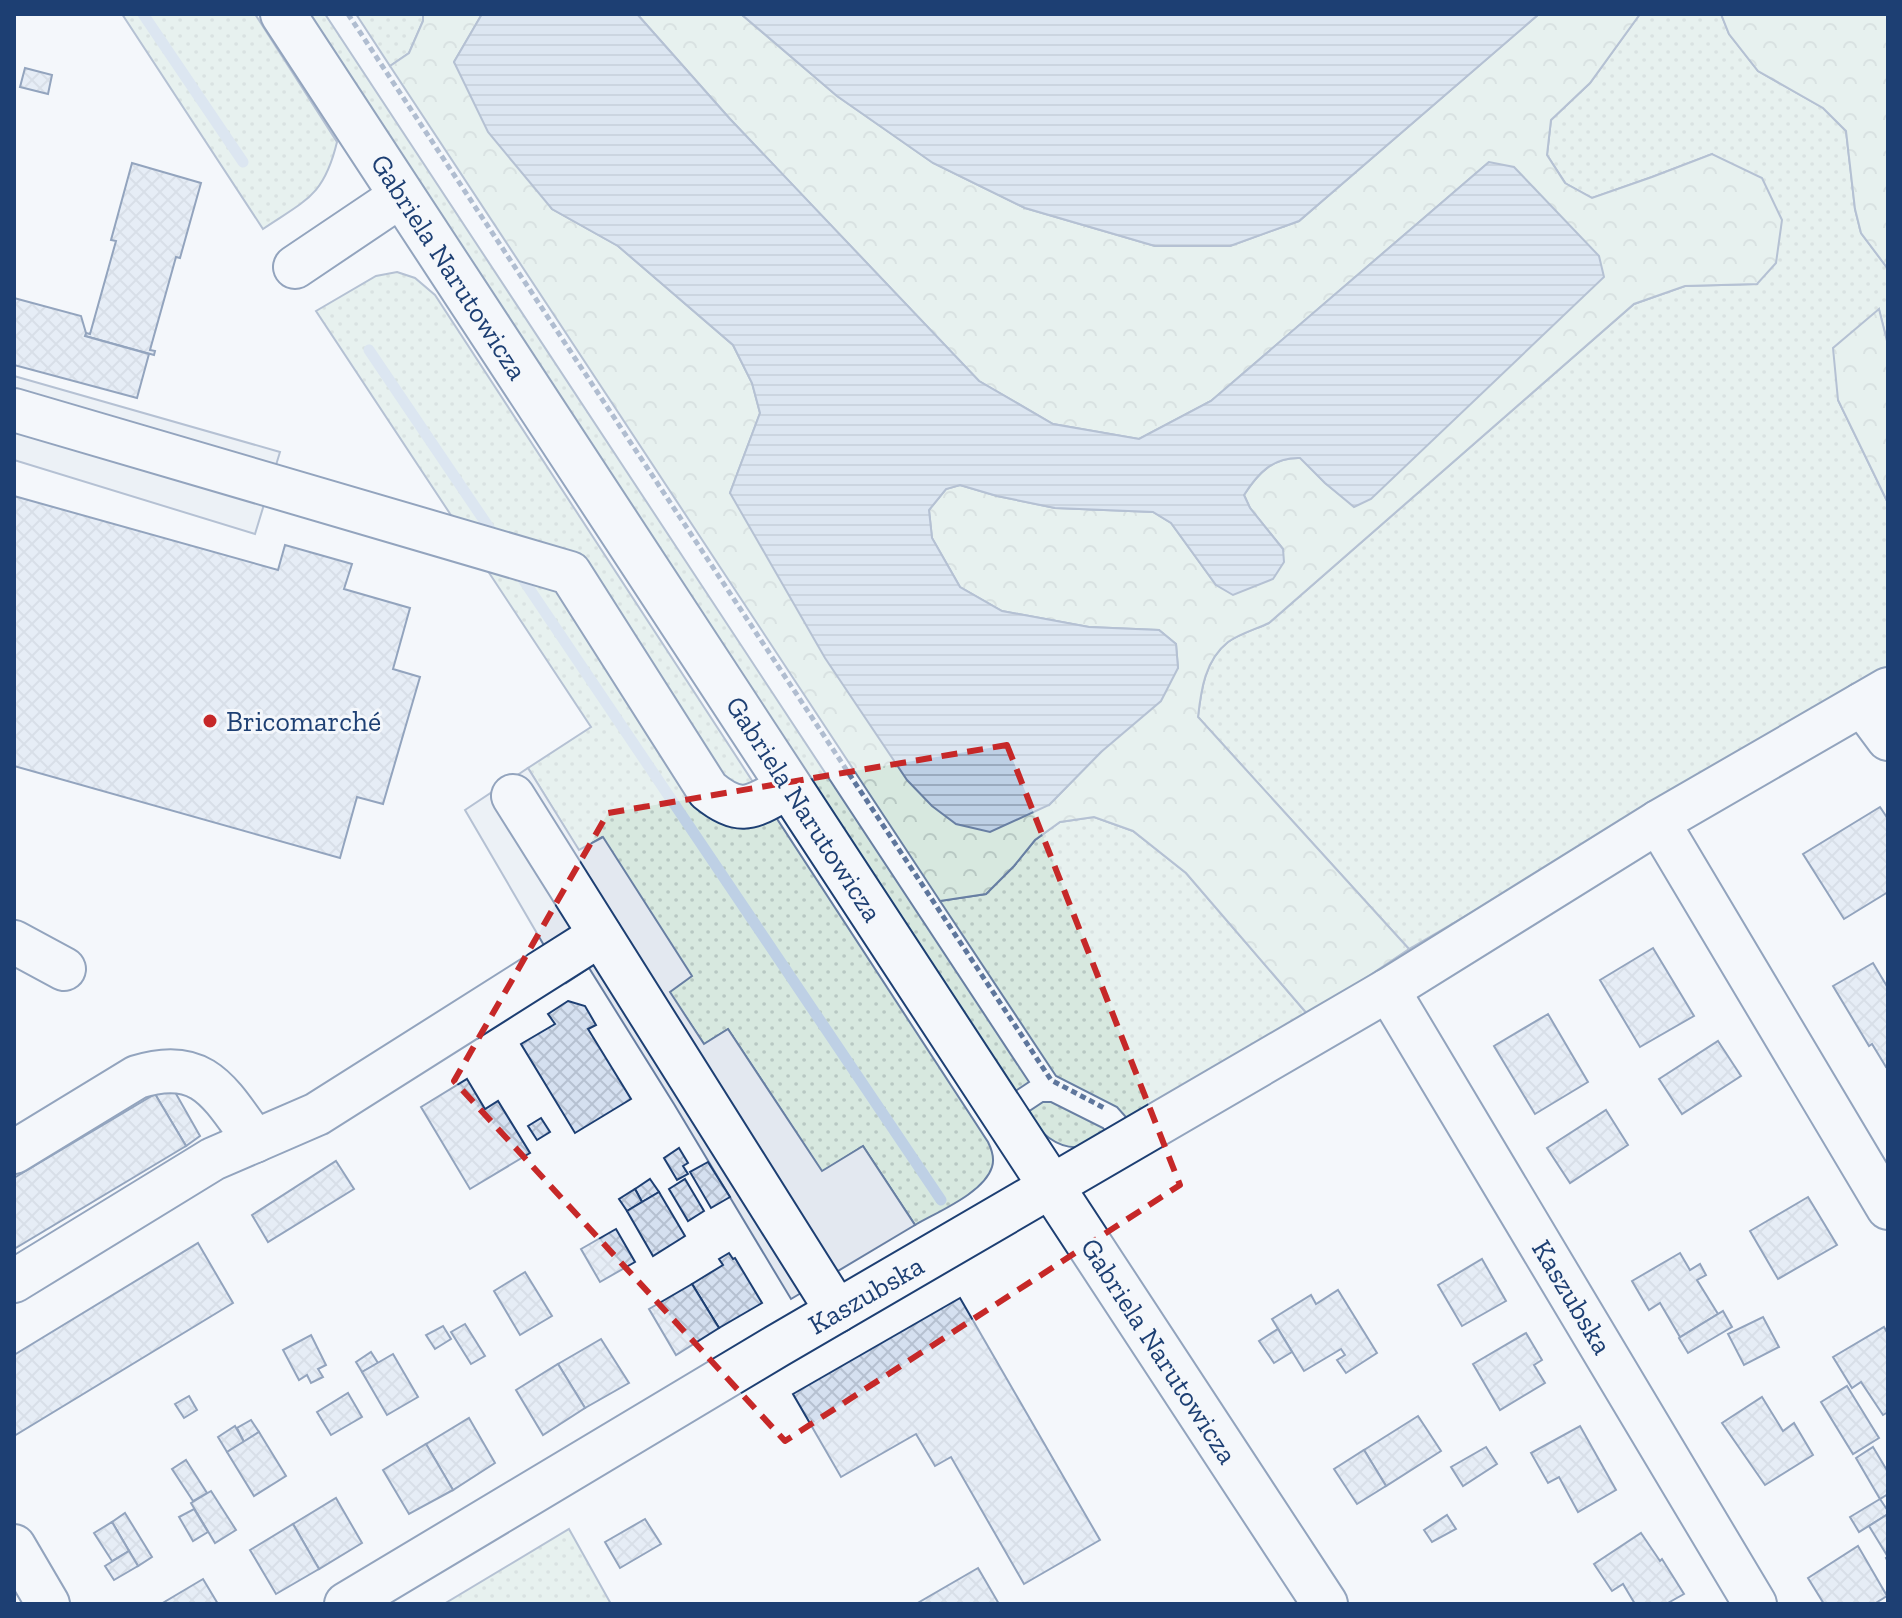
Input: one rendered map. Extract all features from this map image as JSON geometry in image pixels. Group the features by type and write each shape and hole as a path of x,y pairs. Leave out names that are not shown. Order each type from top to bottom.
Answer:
{"main road":[{"name":"Gabriela Narutowicza","path":"283,14 1325,1604"}],"street":[{"path":"295,267 402,195"},
{"path":"14,410 570,573 708,790 734,806 749,807 789,787"},
{"name":"Kaszubska","path":"346,1604 837,1311 1388,990 1658,822 1875,696 1888,739"},
{"path":"513,796 837,1311"},
{"path":"1658,822 1888,1208"},
{"path":"14,1281 213,1159 317,1114 600,935"},
{"path":"14,942 64,969"},
{"name":"Kaszubska","path":"1388,990 1755,1604"},
{"path":"14,1152 137,1077 157,1070 180,1070 201,1077 222,1097 255,1141"},
{"path":"14,1546 48,1604"}],"path":[{"path":"348,14 1051,1080 1113,1112"}],"highlighted area":[{"path":"1007,745 1180,1185 785,1441 454,1081 608,813"}],"green space":[{"path":"122,14 255,14 337,142 326,174 311,195 263,229"},
{"path":"305,14 325,14 1029,1082 1011,1094"},
{"path":"356,14 423,14 423,21 409,53 390,66"},
{"path":"423,14 482,14 454,62 552,209 618,246 733,345 752,383 760,413 730,493 1049,805 1178,668 1176,644 1159,630 1089,627 1002,611 960,587 932,538 929,510 946,489 960,485 1055,508 1153,512 1171,523 1216,585 1283,549 1250,508 1244,495 1261,473 1274,463 1301,458 1325,483 1354,506 1489,162 1211,401 1139,439 1053,424 979,381 730,119 637,14 741,14 837,96 933,163 1025,208 1155,246 1230,246 1299,221 1539,14 1640,14 1590,83 1551,120 1547,155 1565,183 1592,198 1712,154 1762,178 1782,220 1776,263 1757,284 1685,286 1634,304 1269,623 1232,639 1214,658 1203,686 1198,717 1409,949 1309,1016 1186,873 1133,831 1094,817 1060,822 1035,840 986,894 940,901 390,66 409,53"},
{"path":"1640,14 1721,14 1729,34 1758,71 1823,108 1846,131 1855,209 1861,233 1888,269 1888,345 1879,310 1838,400 1888,503 1888,670 1409,949 1198,717 1203,686 1209,667 1220,649 1242,634 1269,623 1634,304 1685,286 1757,284 1712,154 1592,198 1566,184 1547,155 1551,120 1590,83"},
{"path":"1721,14 1888,14 1888,269 1861,233 1855,209 1846,131 1823,108 1758,71 1729,34"},
{"path":"397,272 415,278 435,295 988,1142 993,1154 992,1167 980,1185 959,1201 915,1225 863,1146 822,1172 728,1029 704,1044 669,992 691,976 602,837 579,851 528,768 591,727 316,311 376,276"},
{"path":"1879,309 1888,345 1888,503 1838,400 1833,348"},
{"path":"1094,817 1133,831 1186,873 1309,1016 1133,1125 1117,1107 1056,1076 940,901 986,894 1035,840 1060,822"},
{"path":"1043,1102 1051,1102 1103,1128 1111,1138 1079,1147 1055,1142 1025,1114"},
{"path":"569,1529 611,1604 444,1604"}],"shaded area":[{"path":"14,376 280,452 255,534 14,460"},
{"path":"528,768 579,850 603,837 692,976 670,992 704,1044 728,1029 822,1171 863,1146 915,1225 791,1299 589,968 566,983 465,810"}],"water":[{"path":"482,14 637,14 730,119 979,381 1053,424 1139,439 1211,401 1489,162 1514,167 1599,256 1604,277 1371,499 1354,507 1300,458 1282,460 1267,468 1244,495 1250,508 1283,549 1284,562 1273,579 1233,595 1216,585 1171,523 1153,512 1055,508 960,485 946,489 929,510 932,538 960,587 1002,611 1089,627 1159,630 1176,644 1178,668 1161,701 1101,752 1049,805 990,832 956,824 932,806 907,780 825,658 730,493 760,413 752,383 733,345 618,246 552,209 488,132 454,62"},
{"path":"741,14 1539,14 1299,221 1230,246 1155,246 1025,208 933,163 837,96"}],"building":[{"path":"25,68 52,75 48,94 20,87"},
{"path":"132,163 201,183 150,350 155,351 154,355 85,336 86,333 90,334 116,241 111,240"},
{"path":"14,298 81,316 85,336 149,354 137,398 14,365"},
{"name":"Bricomarché","path":"14,496 278,570 285,545 352,564 344,589 410,608 393,669 420,677 383,804 357,797 340,858 14,766"},
{"path":"1880,807 1888,819 1888,892 1844,919 1803,854"},
{"path":"1653,948 1694,1016 1640,1047 1600,980"},
{"path":"1873,963 1888,988 1886,1067 1872,1044 1869,1046 1833,986"},
{"path":"568,1001 585,1006 596,1025 588,1029 631,1099 575,1133 521,1044 555,1024 548,1014"},
{"path":"1548,1014 1588,1082 1535,1114 1494,1046"},
{"path":"1718,1041 1741,1076 1682,1114 1659,1079"},
{"path":"467,1079 485,1109 498,1101 530,1153 470,1189 421,1107"},
{"path":"171,1085 200,1136 186,1146 155,1094"},
{"path":"155,1094 186,1146 14,1249 14,1178"},
{"path":"1606,1110 1628,1145 1570,1183 1547,1148"},
{"path":"541,1118 550,1132 537,1140 528,1126"},
{"path":"679,1148 688,1163 683,1166 688,1174 677,1180 664,1158"},
{"path":"336,1161 354,1189 268,1242 252,1215"},
{"path":"708,1162 730,1197 711,1208 690,1172"},
{"path":"650,1179 659,1192 642,1202 635,1189"},
{"path":"685,1179 704,1211 688,1221 669,1189"},
{"path":"635,1189 642,1202 627,1211 619,1199"},
{"path":"659,1192 685,1236 653,1256 627,1211"},
{"path":"1808,1197 1837,1245 1778,1279 1750,1231"},
{"path":"616,1229 635,1262 600,1282 581,1249"},
{"path":"198,1243 233,1303 14,1436 14,1355"},
{"path":"729,1253 762,1303 719,1328 692,1284 723,1265 719,1259"},
{"path":"1680,1253 1690,1270 1700,1264 1706,1275 1697,1280 1718,1314 1680,1337 1660,1303 1649,1310 1632,1281"},
{"path":"1482,1259 1506,1301 1462,1326 1438,1285"},
{"path":"525,1272 552,1316 520,1335 494,1291"},
{"path":"692,1284 719,1328 676,1355 649,1309"},
{"path":"1338,1290 1377,1353 1346,1373 1337,1360 1345,1355 1341,1349 1304,1371 1272,1319 1311,1295 1316,1304"},
{"path":"960,1298 1100,1540 1024,1584 951,1457 935,1466 916,1434 841,1477 793,1394"},
{"path":"1723,1311 1732,1327 1688,1353 1679,1338"},
{"path":"1763,1317 1779,1347 1744,1365 1728,1334"},
{"path":"465,1324 485,1356 471,1364 451,1332"},
{"path":"443,1326 451,1339 435,1349 426,1335"},
{"path":"1884,1327 1888,1334 1888,1412 1883,1415 1861,1382 1852,1388 1833,1357"},
{"path":"1278,1329 1292,1352 1274,1363 1259,1341"},
{"path":"1526,1333 1542,1360 1534,1365 1545,1383 1500,1410 1473,1364"},
{"path":"311,1335 326,1365 318,1369 323,1377 311,1383 307,1375 299,1380 283,1350"},
{"path":"601,1339 629,1383 585,1408 558,1364"},
{"path":"371,1352 378,1363 362,1372 356,1362"},
{"path":"393,1354 418,1397 387,1415 362,1372"},
{"path":"558,1364 585,1408 543,1435 516,1390"},
{"path":"1847,1386 1879,1438 1853,1454 1821,1402"},
{"path":"348,1393 362,1417 331,1435 317,1412"},
{"path":"189,1396 197,1410 184,1418 175,1404"},
{"path":"1762,1397 1783,1431 1794,1423 1813,1455 1765,1485 1722,1423"},
{"path":"1418,1416 1441,1451 1386,1486 1364,1450"},
{"path":"469,1418 495,1463 453,1490 426,1444"},
{"path":"251,1420 259,1432 244,1442 237,1428"},
{"path":"235,1426 244,1442 227,1452 218,1437"},
{"path":"1580,1426 1616,1490 1578,1512 1559,1477 1548,1483 1531,1453"},
{"path":"259,1432 286,1476 254,1496 227,1452"},
{"path":"426,1444 453,1490 409,1514 383,1470"},
{"path":"1486,1447 1497,1464 1463,1486 1451,1467"},
{"path":"1873,1447 1888,1472 1888,1494 1880,1499 1856,1458"},
{"path":"1364,1450 1386,1486 1357,1504 1334,1469"},
{"path":"186,1460 207,1493 193,1501 172,1469"},
{"path":"211,1491 236,1530 215,1543 191,1503"},
{"path":"336,1498 362,1543 319,1569 293,1524"},
{"path":"1880,1499 1888,1514 1859,1532 1850,1517"},
{"path":"194,1509 208,1532 193,1541 179,1517"},
{"path":"125,1513 152,1557 138,1566 112,1522"},
{"path":"1888,1514 1888,1557 1869,1526"},
{"path":"1447,1515 1456,1529 1432,1542 1424,1530"},
{"path":"645,1519 661,1544 620,1568 605,1542"},
{"path":"112,1522 129,1551 112,1561 94,1533"},
{"path":"293,1524 319,1569 276,1594 250,1550"},
{"path":"1641,1533 1684,1594 1666,1604 1635,1604 1623,1584 1612,1591 1594,1564"},
{"path":"1858,1546 1887,1596 1874,1604 1824,1604 1808,1578"},
{"path":"129,1551 138,1566 114,1580 105,1566"},
{"path":"978,1568 999,1604 916,1604"},
{"path":"203,1579 218,1604 161,1604"}],"waterway":[{"path":"143,14 243,162"},
{"path":"369,350 496,538"},
{"path":"516,569 941,1200"}],"place":[{"name":"Bricomarché","path":"210,721"}]}
